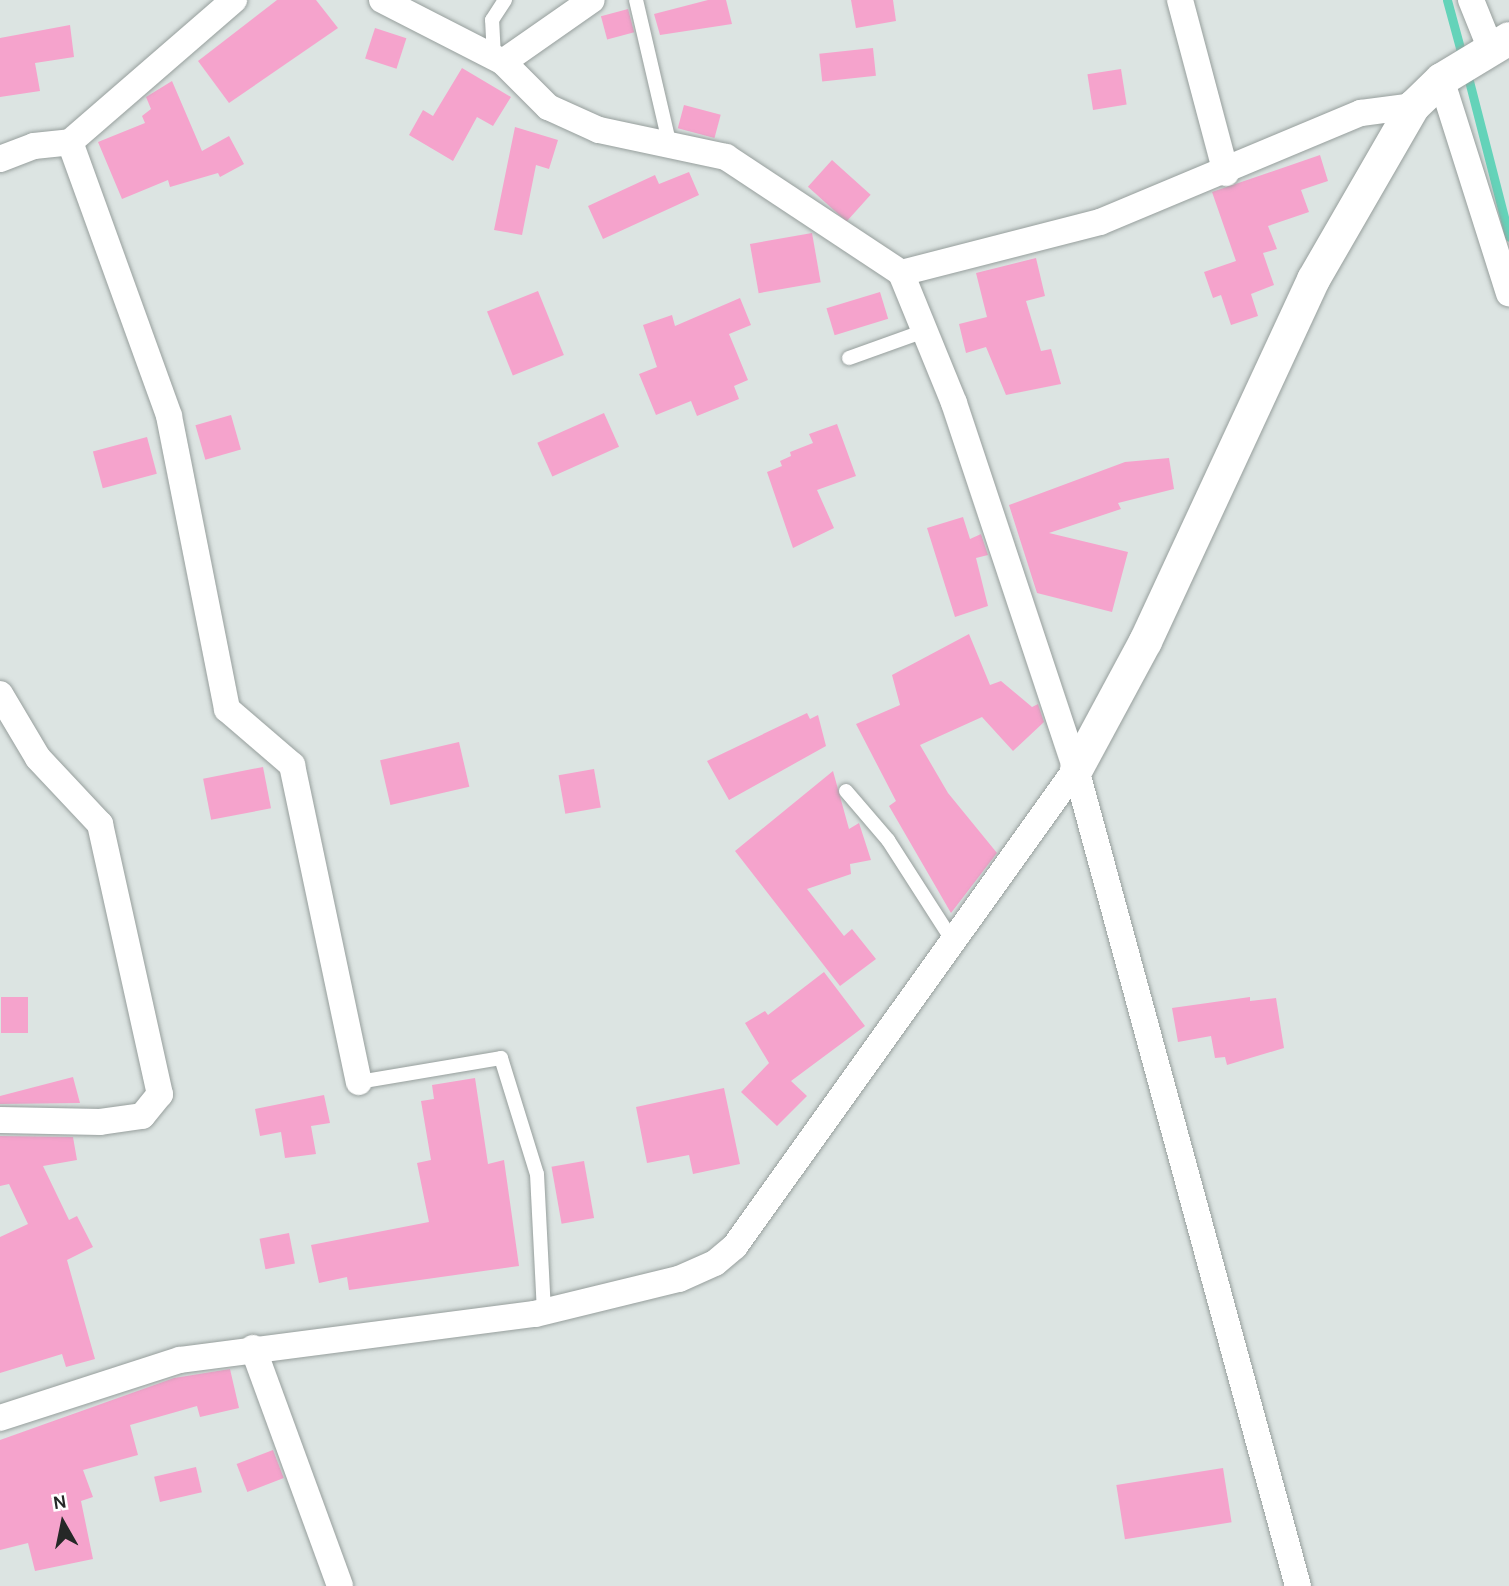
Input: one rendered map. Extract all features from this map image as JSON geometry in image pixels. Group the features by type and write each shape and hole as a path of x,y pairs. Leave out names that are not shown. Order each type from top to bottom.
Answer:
{"street":[{"path":"0,159 34,146 70,142 234,0"},
{"path":"382,0 499,60 548,107 599,130 726,157 901,273 927,330 1076,769 1298,1586"},
{"path":"499,60 592,0"},
{"path":"1180,0 1226,173"},
{"path":"0,1418 110,1378 253,1348 544,1312 679,1279 715,1263 735,1246 951,938 1076,769 1145,641 1313,279 1413,106 1441,79 1499,43 1471,0"},
{"path":"1441,79 1509,293"},
{"path":"901,273 1100,222 1226,173 1361,113 1413,106"},
{"path":"70,142 169,416 226,709 292,765 359,1082"},
{"path":"0,694 38,758 100,824 159,1094 142,1116 100,1122 0,1120"},
{"path":"253,1348 340,1586"}],"lane":[{"path":"499,60 492,20 505,0"},
{"path":"636,0 670,146"},
{"path":"849,358 927,330"},
{"path":"846,791 888,840 951,938"},
{"path":"359,1082 501,1058 537,1174 544,1312"}],"building":[{"path":"277,0 316,0 338,28 229,103 198,61"},
{"path":"708,0 726,0 732,24 660,35 654,14"},
{"path":"851,0 893,0 896,21 856,28"},
{"path":"628,9 634,32 607,39 601,16"},
{"path":"70,25 74,57 35,63 40,91 0,97 0,38"},
{"path":"375,28 406,38 396,69 365,58"},
{"path":"873,48 876,76 822,81 819,54"},
{"path":"462,68 511,97 493,126 477,117 453,161 409,135 423,110 433,116"},
{"path":"1121,69 1127,105 1093,110 1087,74"},
{"path":"172,81 202,151 229,136 244,164 220,177 218,173 170,187 168,180 122,199 98,142 145,123 142,116 151,109 146,97"},
{"path":"684,105 721,115 714,138 678,128"},
{"path":"515,127 558,140 549,169 536,165 522,235 494,230"},
{"path":"1320,155 1328,181 1301,190 1309,212 1268,226 1277,249 1263,253 1274,285 1251,294 1258,316 1231,325 1221,295 1213,298 1204,272 1236,261 1212,192"},
{"path":"832,160 871,195 847,222 808,187"},
{"path":"689,172 699,195 603,239 588,206 655,175 659,184"},
{"path":"812,233 821,282 759,293 750,244"},
{"path":"1036,258 1045,296 1026,301 1041,351 1051,349 1061,384 1006,395 986,347 966,353 959,324 987,317 976,273"},
{"path":"538,291 564,355 513,376 487,312"},
{"path":"880,292 888,319 835,335 826,308"},
{"path":"740,298 751,325 729,334 748,380 734,386 739,399 697,416 691,401 656,415 639,374 657,367 643,325 672,315 675,326"},
{"path":"604,413 619,447 552,476 537,443"},
{"path":"231,415 241,450 205,460 195,425"},
{"path":"837,424 856,476 817,490 834,528 793,548 767,472 782,466 780,461 791,456 790,452 813,443 809,434"},
{"path":"147,437 157,474 103,488 93,451"},
{"path":"1169,458 1174,489 1118,503 1121,509 1049,533 1128,552 1112,612 1037,593 1009,505 1125,462"},
{"path":"963,517 970,539 981,534 988,555 976,558 988,606 955,617 927,528"},
{"path":"969,634 990,685 1001,681 1032,707 1038,704 1044,722 1013,751 982,717 920,745 948,793 997,853 951,913 889,806 896,801 856,724 900,705 892,675"},
{"path":"807,713 810,719 818,715 826,746 729,800 707,761"},
{"path":"459,742 469,787 390,805 380,760"},
{"path":"263,767 271,808 211,820 203,779"},
{"path":"594,769 601,807 565,814 559,775"},
{"path":"833,771 849,829 859,823 871,860 850,864 851,874 807,889 844,936 852,929 876,959 840,986 735,851"},
{"path":"824,972 865,1026 791,1081 807,1096 777,1126 741,1092 769,1063 745,1023 765,1011 768,1015"},
{"path":"1,997 28,997 28,1033 1,1033"},
{"path":"1250,997 1250,1001 1276,998 1284,1048 1227,1065 1225,1057 1215,1058 1211,1036 1178,1042 1172,1008"},
{"path":"73,1077 80,1103 0,1104 0,1096"},
{"path":"475,1078 488,1164 504,1160 519,1266 349,1290 347,1277 319,1283 311,1245 429,1222 417,1163 431,1160 421,1101 434,1099 432,1085"},
{"path":"724,1088 740,1164 693,1174 689,1155 647,1163 636,1107"},
{"path":"324,1095 330,1123 311,1126 316,1154 285,1158 281,1132 260,1136 255,1109"},
{"path":"0,1136 73,1137 77,1160 43,1166 69,1220 77,1216 93,1247 67,1260 95,1359 66,1367 62,1354 0,1373 0,1237 28,1224 9,1184 0,1186"},
{"path":"584,1161 594,1218 562,1224 552,1167"},
{"path":"289,1233 295,1263 265,1269 260,1239"},
{"path":"230,1369 239,1408 200,1417 197,1406 130,1425 138,1455 83,1470 93,1497 81,1501 93,1559 35,1571 28,1543 0,1550 0,1440 174,1378"},
{"path":"273,1450 284,1478 247,1492 237,1464"},
{"path":"196,1467 202,1492 160,1502 154,1477"},
{"path":"1223,1468 1232,1522 1125,1539 1116,1485"}],"waterway":[{"path":"1447,0 1463,59"},
{"path":"1467,73 1509,237"}]}
